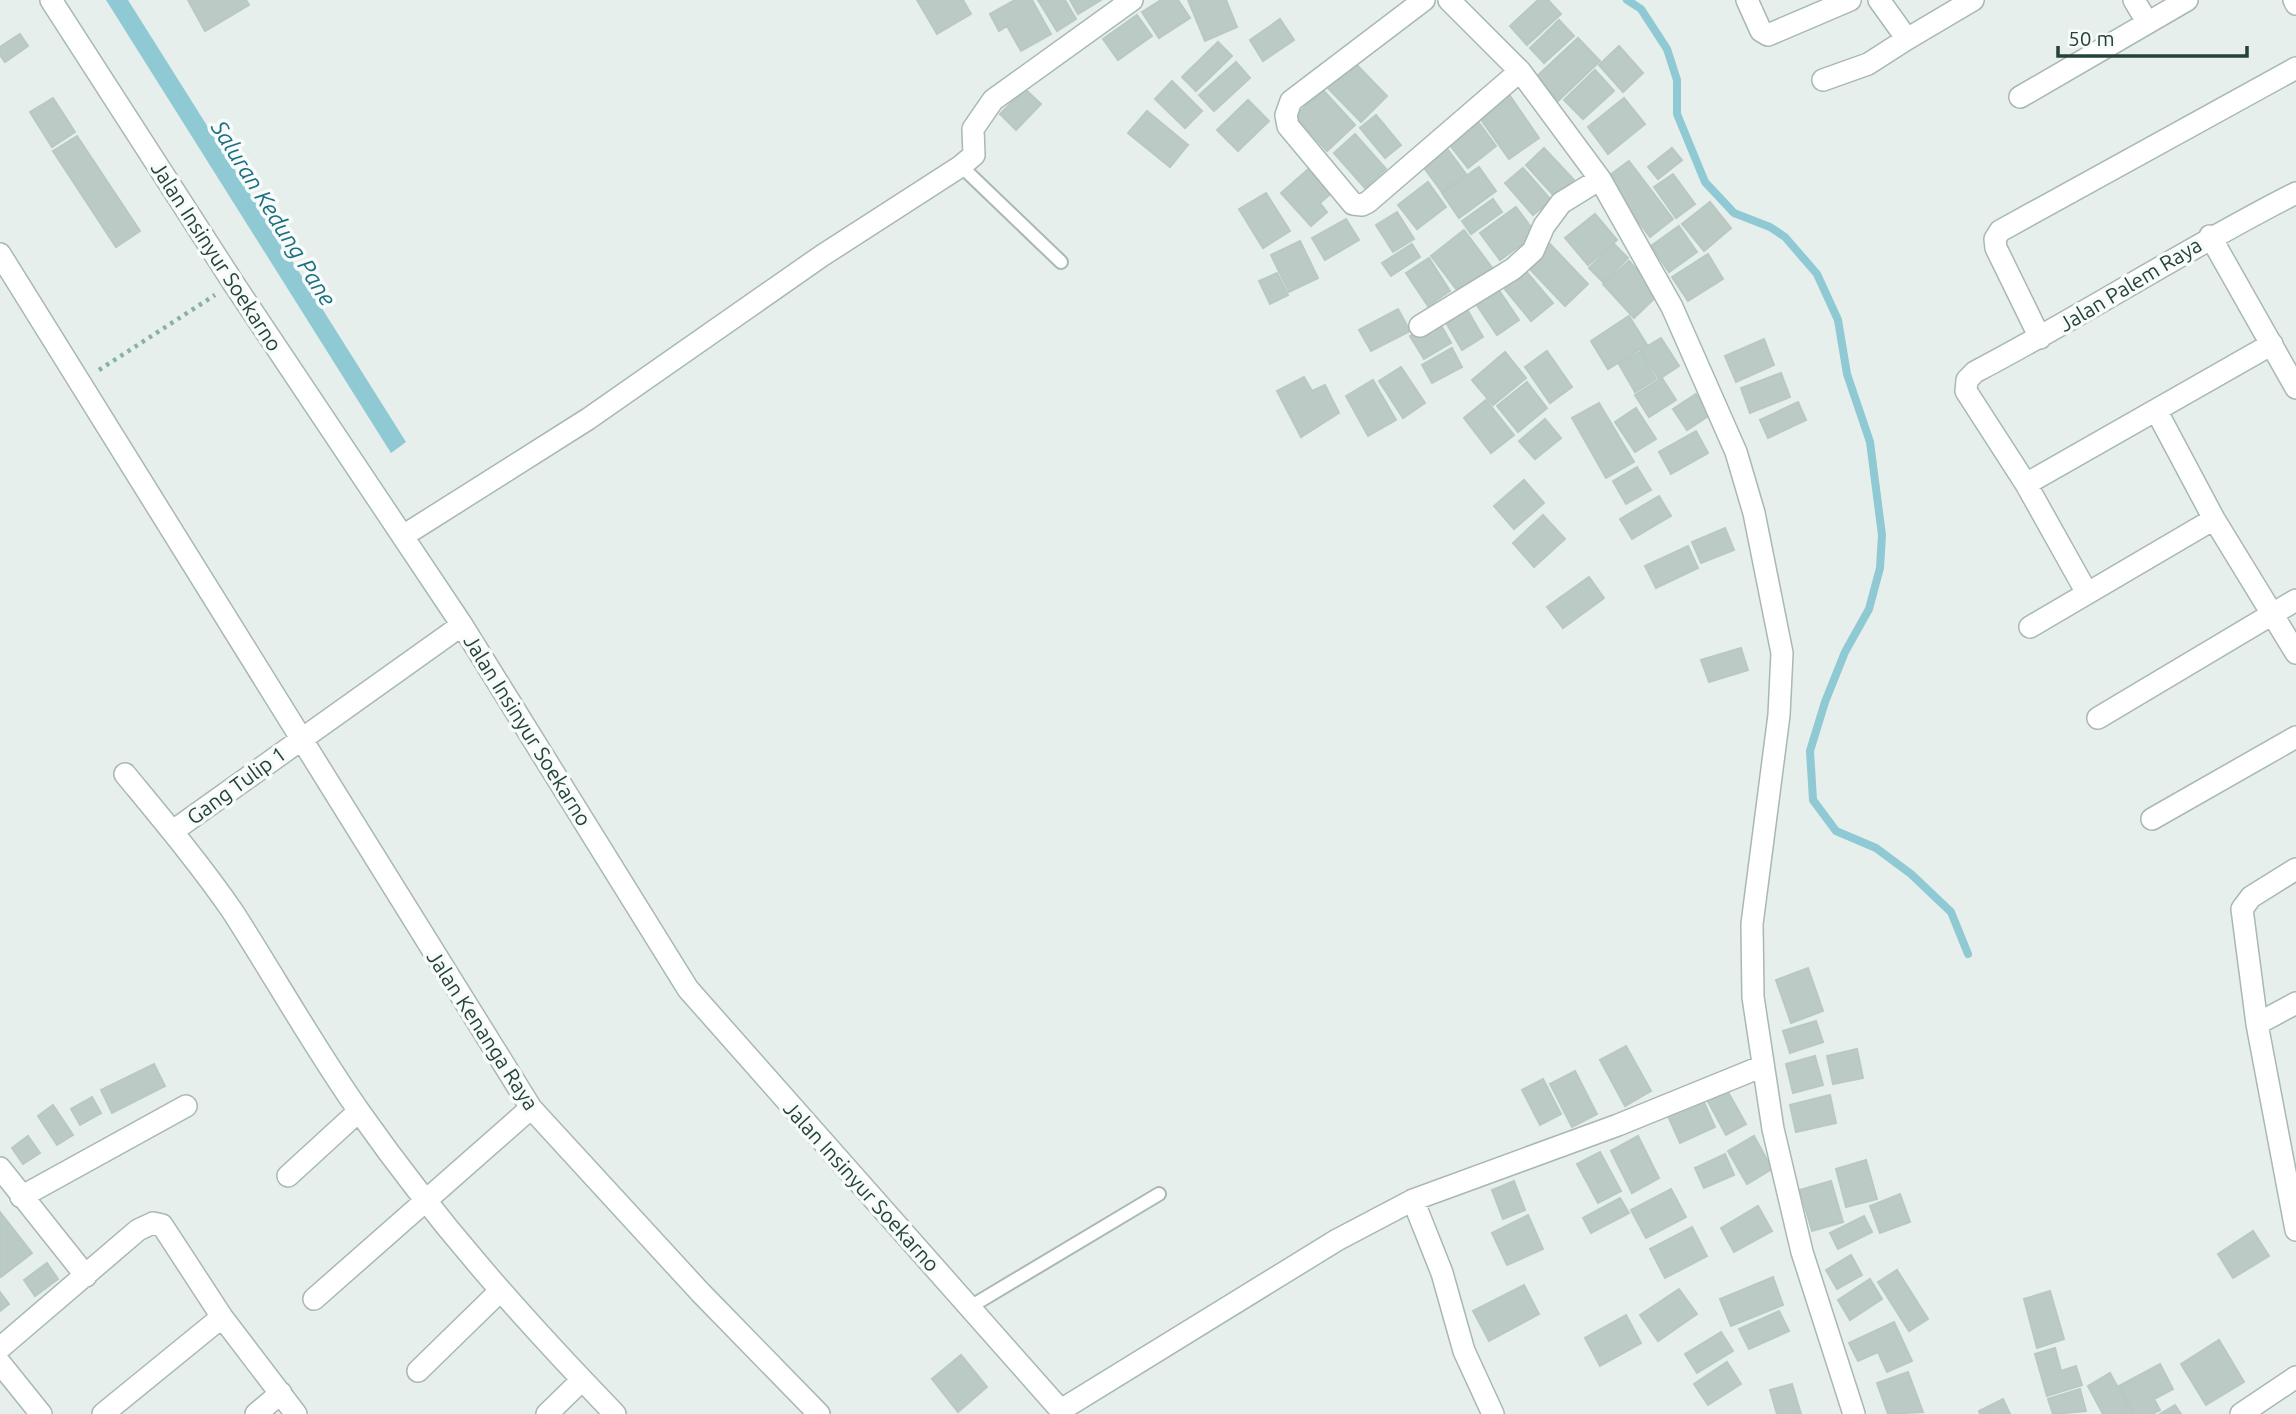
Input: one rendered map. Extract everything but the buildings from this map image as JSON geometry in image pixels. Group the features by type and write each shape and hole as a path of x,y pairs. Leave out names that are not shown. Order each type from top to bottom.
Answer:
{"street":[{"name":"Jalan Insinyur Soekarno","path":"51,0 234,284 462,625 688,989 1062,1412"},
{"path":"403,536 588,419 823,255 961,166 974,155 973,130 993,100 1132,0"},
{"path":"1424,0 1291,101 1286,115 1288,126 1353,204 1362,205 1368,202 1520,71"},
{"path":"1449,0 1520,71 1600,179 1672,307 1736,452 1754,513 1782,653 1779,715 1752,924 1753,997 1773,1129 1802,1252 1854,1414"},
{"path":"1747,0 1761,31 1768,35 1850,0"},
{"path":"1879,0 1907,39"},
{"path":"1823,80 1868,64 1973,0"},
{"path":"2134,0 2147,22"},
{"path":"2020,97 2187,0"},
{"path":"2040,338 1996,248 1995,239 2000,231 2296,68"},
{"path":"1420,326 1513,269 1533,251 1544,226 1561,203 1600,179"},
{"name":"Jalan Palem Raya","path":"2026,484 1966,391 1967,380 1975,372 2040,338 2210,236 2296,193"},
{"path":"2210,236 2296,388"},
{"name":"Jalan Kenanga Raya","path":"0,254 531,1108 700,1292 819,1414"},
{"path":"2087,593 2026,484 2272,344"},
{"path":"2156,410 2214,519 2296,653"},
{"path":"2029,627 2214,519"},
{"path":"2098,719 2296,600"},
{"name":"Gang Tulip 1","path":"173,831 462,625"},
{"path":"2152,819 2296,737"},
{"path":"125,774 173,831 231,910 359,1111 425,1203 500,1291 615,1414"},
{"path":"2296,869 2251,897 2242,909 2257,1024 2289,1156 2296,1230"},
{"path":"2257,1024 2296,1003"},
{"path":"1062,1412 1101,1383 1338,1240 1413,1200 1618,1125 1763,1066"},
{"path":"21,1197 186,1106"},
{"path":"314,1299 531,1108"},
{"path":"288,1176 359,1111"},
{"path":"0,1168 86,1276"},
{"path":"1413,1200 1442,1273 1464,1351 1493,1414"},
{"path":"0,1348 138,1230 153,1223 162,1225 222,1317 296,1414"},
{"path":"418,1371 500,1291"},
{"path":"103,1414 222,1317"},
{"path":"0,1363 41,1414"},
{"path":"2241,1414 2296,1377"},
{"path":"547,1414 582,1380"},
{"path":"256,1414 281,1393"}],"lane":[{"path":"961,166 1062,262"},
{"path":"970,1307 1159,1194"}],"path":[{"path":"80,383 234,284"}],"water":[{"path":"106,0 128,0 406,442 391,453"}],"waterway":[{"path":"1627,0 1641,9 1667,49 1677,80 1677,114 1705,182 1734,213 1770,227 1785,237 1817,274 1838,320 1847,374 1870,442 1882,535 1880,568 1869,609 1845,652 1825,702 1810,751 1813,800 1836,831 1876,848 1911,874 1951,912 1968,954"}],"water label":[{"name":"Saluran Kedung Pane","path":"274,213"}]}
